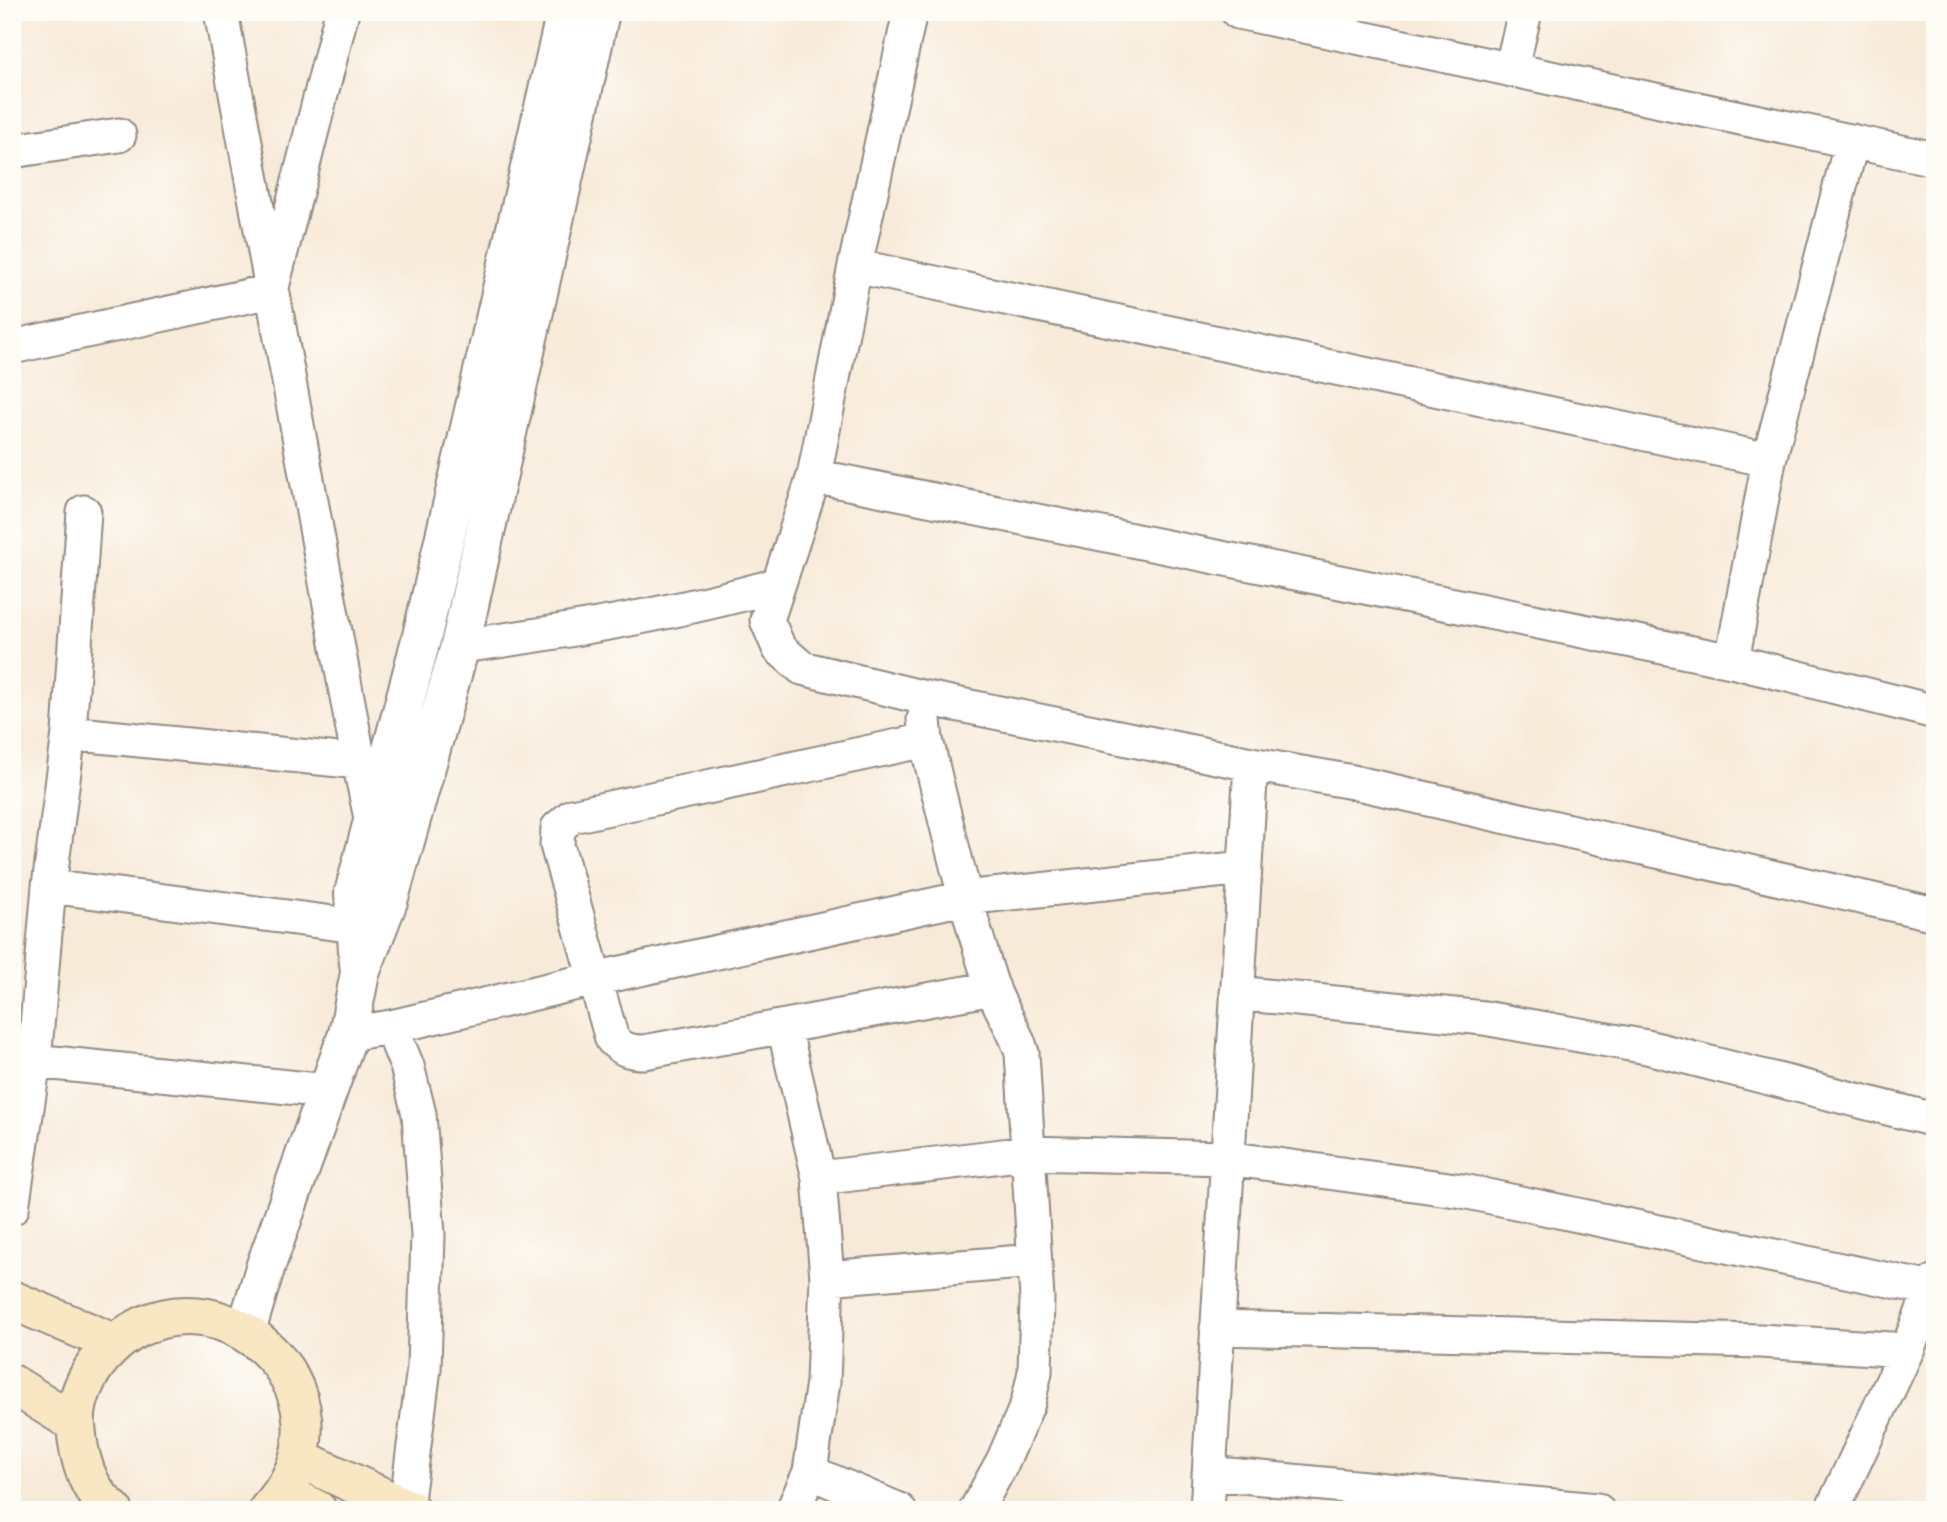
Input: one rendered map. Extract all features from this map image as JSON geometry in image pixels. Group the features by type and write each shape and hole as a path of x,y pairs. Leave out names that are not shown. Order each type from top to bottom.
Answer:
{"main road":[{"path":"12,1300 114,1343"},
{"path":"105,1507 82,1465 75,1423 81,1393 95,1365 114,1343 156,1320 202,1316 247,1331 270,1349 288,1372 299,1400 299,1458 275,1502 317,1510"},
{"path":"12,1384 75,1423"},
{"path":"299,1458 408,1509"}],"street":[{"path":"221,12 372,822"},
{"path":"271,291 342,12"},
{"path":"373,919 354,893 422,636 566,12"},
{"path":"247,1331 265,1268 348,1034 373,919 460,646 600,12"},
{"path":"910,12 855,266 814,476 767,620 779,648 802,668 921,696 1251,764 1353,782 1935,914"},
{"path":"1238,12 1935,159"},
{"path":"1511,70 1525,12"},
{"path":"12,151 119,135"},
{"path":"1732,661 1769,460 1852,141"},
{"path":"855,266 1769,460"},
{"path":"12,346 271,291"},
{"path":"814,476 1732,661 1935,712"},
{"path":"12,1208 34,1061 49,886 69,733 84,512"},
{"path":"460,646 563,632 697,607 778,585"},
{"path":"921,696 926,740 964,898 993,988 1018,1038 1022,1053 1037,1299 1035,1372 1028,1403 1003,1461 976,1510"},
{"path":"69,733 359,762"},
{"path":"926,740 572,816 558,828 557,845 612,1039 630,1052 644,1052 993,988"},
{"path":"1207,1510 1251,764"},
{"path":"348,1034 391,1027 594,979 964,898 1244,868"},
{"path":"49,886 373,919"},
{"path":"1237,993 1484,1018 1634,1045 1935,1119"},
{"path":"391,1027 407,1066 419,1114 428,1234 424,1368 408,1509"},
{"path":"784,1027 819,1178 827,1278 823,1382 810,1472 793,1510"},
{"path":"34,1061 327,1091"},
{"path":"819,1178 1027,1153 1227,1158 1463,1191 1933,1285 1907,1350 1832,1510"},
{"path":"827,1278 1034,1261"},
{"path":"1217,1328 1760,1341 1907,1350"},
{"path":"810,1472 899,1510"},
{"path":"1209,1473 1597,1510"}]}
